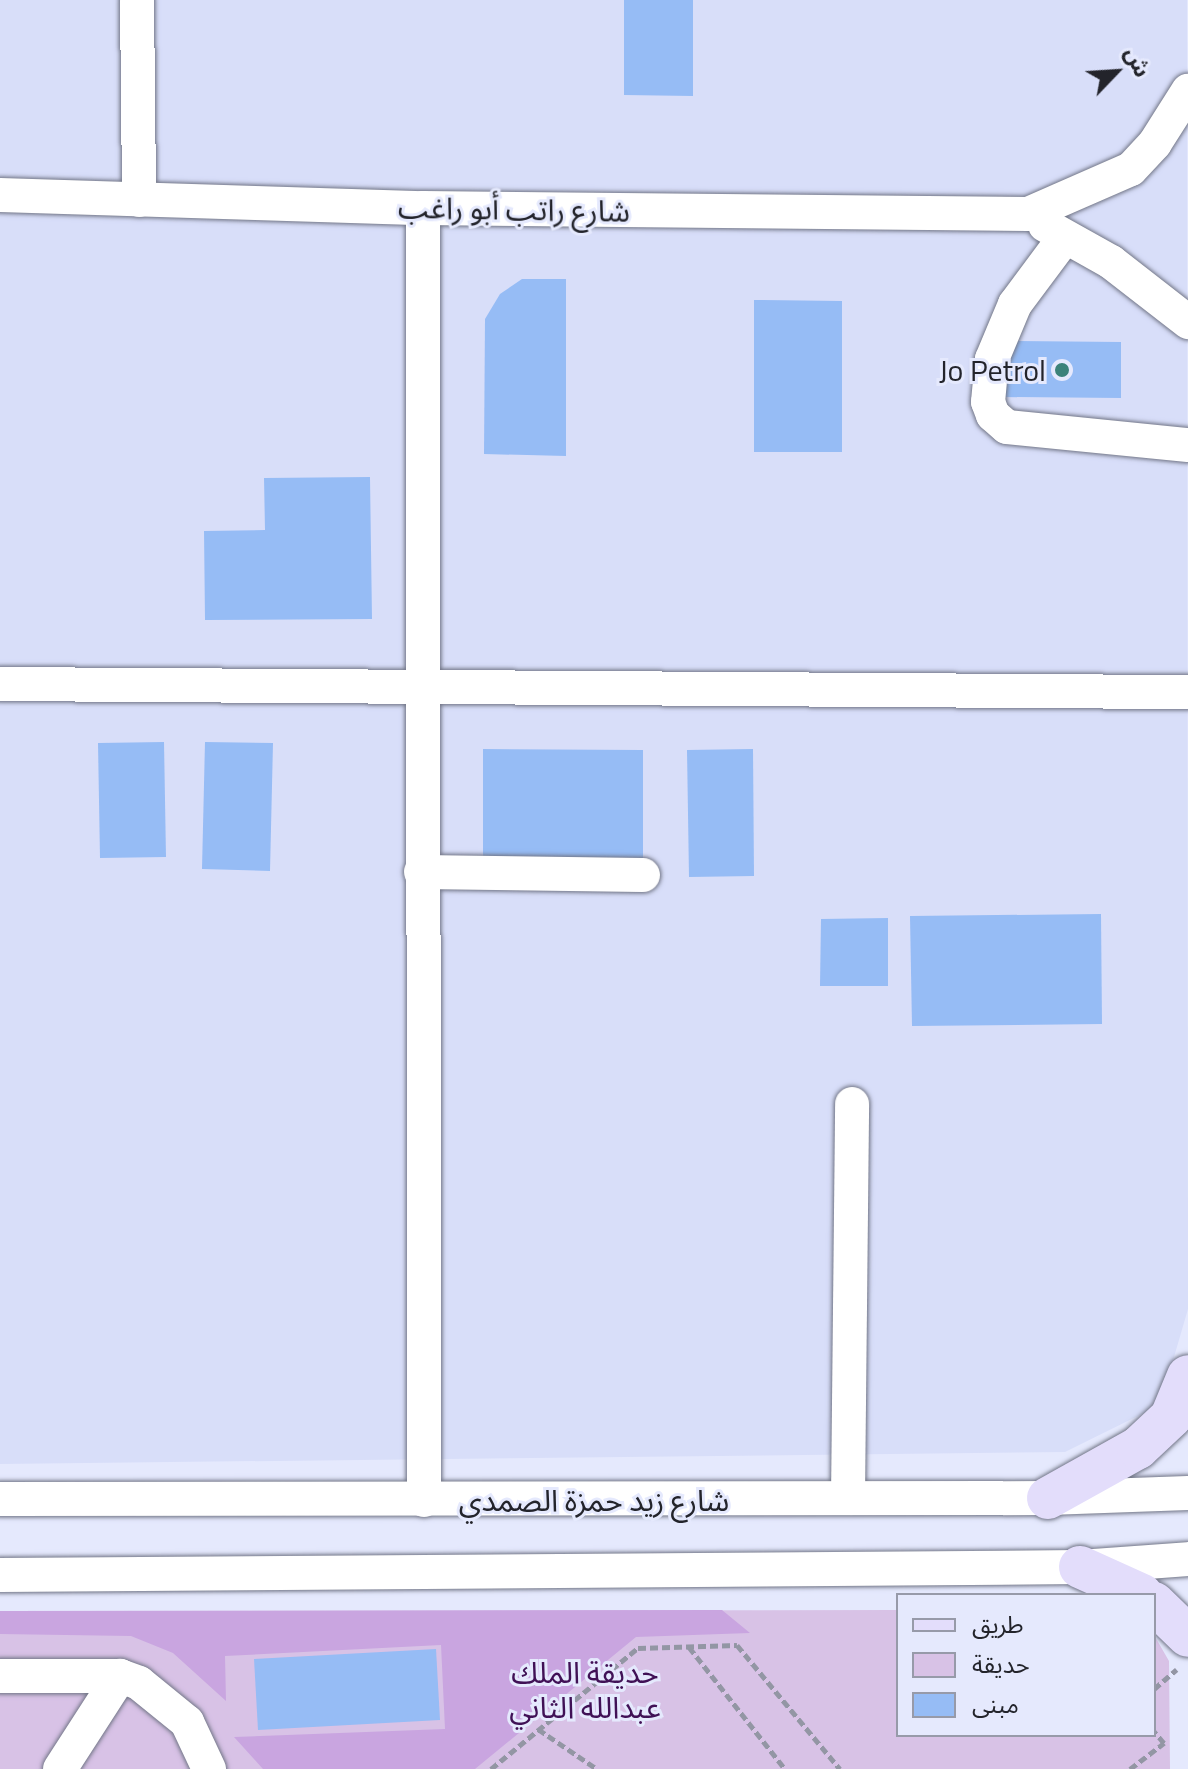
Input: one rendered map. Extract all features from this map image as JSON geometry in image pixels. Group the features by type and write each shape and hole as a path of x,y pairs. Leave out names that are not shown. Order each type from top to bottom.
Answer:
{"main road":[{"path":"1048,1498 1138,1448 1171,1417 1188,1376"},
{"path":"1080,1567 1138,1593"},
{"path":"1156,1606 1183,1652"}],"street":[{"path":"137,0 139,200"},
{"name":"شارع راتب أبو راغب","path":"0,195 423,208 1028,214 1131,169 1155,143 1188,91"},
{"path":"423,208 420,689 424,1500"},
{"path":"1028,214 1149,288 1188,322"},
{"path":"1065,237 1015,304 992,359 988,402 993,415 1007,427 1188,445"},
{"path":"0,684 1188,692"},
{"path":"421,872 643,875"},
{"path":"848,1498 852,1104"},
{"name":"شارع زيد حمزة الصمدي","path":"0,1499 1048,1498 1188,1493"},
{"path":"0,1575 1080,1567 1188,1559"},
{"path":"0,1676 120,1676 165,1700 204,1755 180,1769"},
{"path":"60,1769 120,1676"}],"path":[{"path":"491,1769 638,1648 737,1645 840,1769"},
{"path":"688,1646 785,1769"},
{"path":"1156,1686 1183,1652"},
{"path":"538,1729 597,1769"},
{"path":"1130,1769 1164,1743 1156,1733"}],"shaded area":[{"path":"0,0 1187,0 1188,1309 1160,1405 1065,1452 0,1464"},
{"path":"722,1610 750,1633 636,1637 475,1769 263,1769 234,1737 445,1729 441,1645 225,1656 226,1701 173,1653 131,1636 0,1634 0,1611"}],"green space":[{"name":"حديقة الملك عبدالله الثاني","path":"896,1610 896,1737 1156,1737 1156,1638 1169,1661 1170,1769 0,1769 0,1611"}],"building":[{"path":"624,0 693,0 693,96 624,95"},
{"path":"522,279 566,279 566,456 484,454 485,319 500,294"},
{"path":"754,300 842,301 842,452 754,452"},
{"name":"Jo Petrol","path":"1003,341 1121,342 1121,398 1003,397"},
{"path":"370,477 372,619 205,620 204,531 265,530 264,478"},
{"path":"164,742 166,857 100,858 98,743"},
{"path":"205,742 273,743 270,871 202,869"},
{"path":"483,749 643,750 643,863 483,863"},
{"path":"753,749 754,876 689,877 687,750"},
{"path":"1101,914 1102,1024 912,1026 910,916"},
{"path":"888,918 888,986 820,986 821,919"},
{"path":"436,1649 440,1720 258,1730 254,1659"}],"place":[{"name":"Jo Petrol","path":"1062,370"}]}
